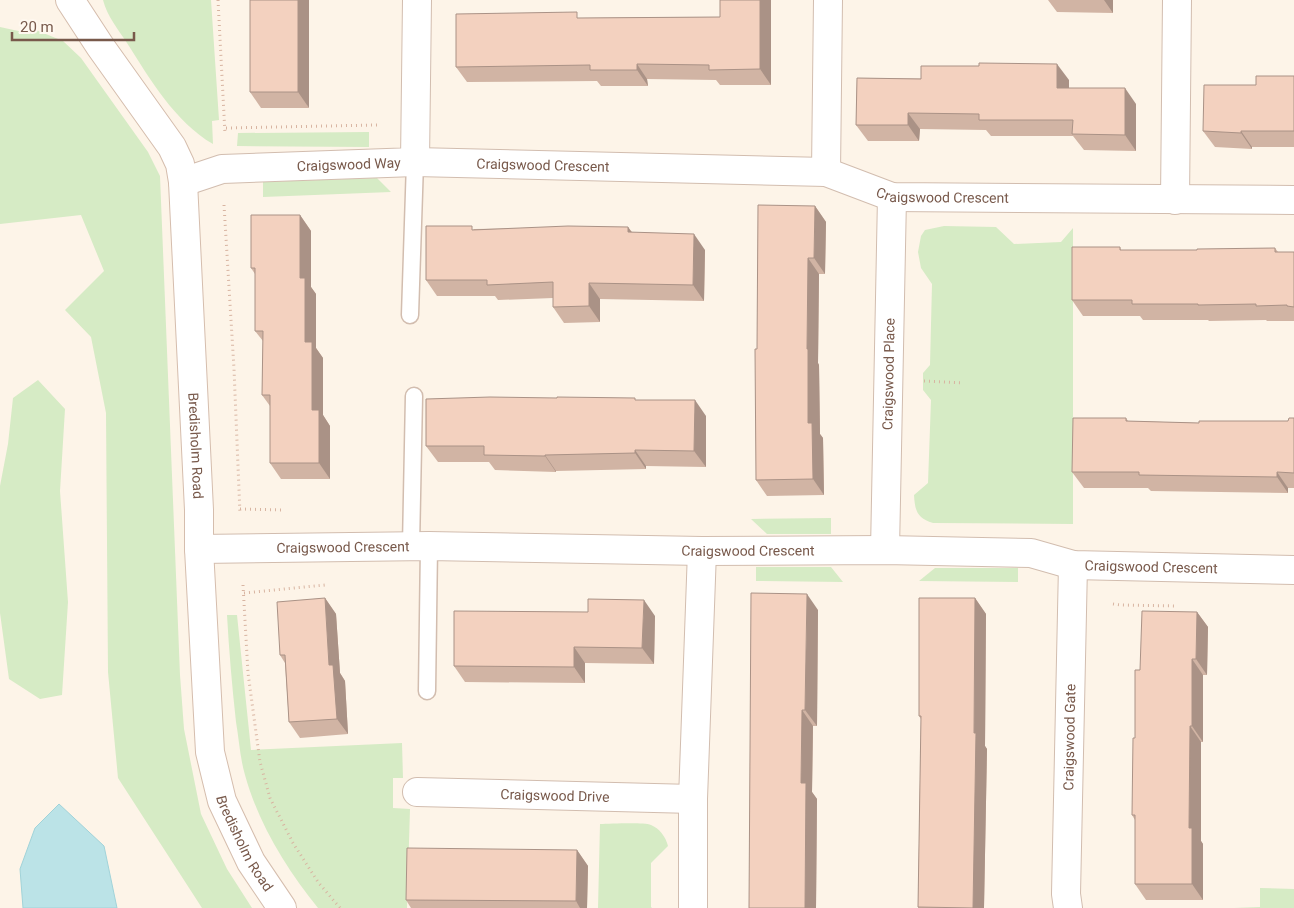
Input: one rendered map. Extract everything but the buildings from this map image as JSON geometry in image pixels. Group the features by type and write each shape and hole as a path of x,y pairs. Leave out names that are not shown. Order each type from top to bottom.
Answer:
{"street":[{"name":"Bredisholm Road","path":"70,0 100,46 172,147 180,164 183,182 210,752 222,801 251,862 282,908"},
{"name":"Craigswood Way","path":"183,182 222,170 414,162 417,0"},
{"path":"826,172 828,0"},
{"path":"1175,200 1177,0"},
{"name":"Craigswood Crescent","path":"414,162 826,172 892,197 1294,200"},
{"name":"Craigswood Place","path":"884,550 892,197"},
{"name":"Craigswood Crescent","path":"199,549 420,546 702,551 884,550 1031,553 1074,565 1294,570"},
{"path":"692,908 693,798 702,551"},
{"name":"Craigswood Gate","path":"1068,908 1066,884 1074,565"},
{"name":"Craigswood Drive","path":"417,792 693,798"}],"lane":[{"path":"410,315 414,162"},
{"path":"414,396 427,691"}],"path":[{"path":"218,0 226,128 222,170"},
{"path":"226,128 415,124"},
{"path":"244,593 325,585"},
{"path":"1073,597 1121,605 1179,606"}],"green space":[{"path":"103,0 211,0 219,120 212,121 213,144 187,124 164,99 113,22"},
{"path":"0,27 23,32 36,30 63,41 81,58 148,152 160,176 180,675 184,729 201,814 227,869 252,908 202,908 118,778 108,672 106,413 91,337 65,310 104,271 81,215 0,224"},
{"path":"369,132 369,147 237,146 238,133"},
{"path":"377,178 391,192 263,197 263,182"},
{"path":"944,226 996,227 1014,244 1061,242 1073,228 1073,524 933,523 923,519 916,510 914,495 928,483 931,400 923,390 923,373 930,365 932,284 921,268 918,252 921,236 925,230"},
{"path":"38,380 65,409 60,491 68,602 62,695 40,699 9,679 0,613 0,486 8,444 13,398"},
{"path":"831,518 831,534 767,534 751,519"},
{"path":"756,567 831,567 843,582 756,581"},
{"path":"935,568 1018,568 1018,582 919,581"},
{"path":"227,615 237,615 251,750 402,743 403,778 393,778 393,808 410,809 407,908 318,908 285,862 258,811 243,769 235,709"},
{"path":"600,824 647,824 657,828 664,836 668,846 651,863 652,908 598,908"},
{"path":"1260,888 1294,889 1294,908 1234,908 1260,907"}],"water":[{"path":"59,804 104,846 117,908 23,908 20,869 35,828"}]}
